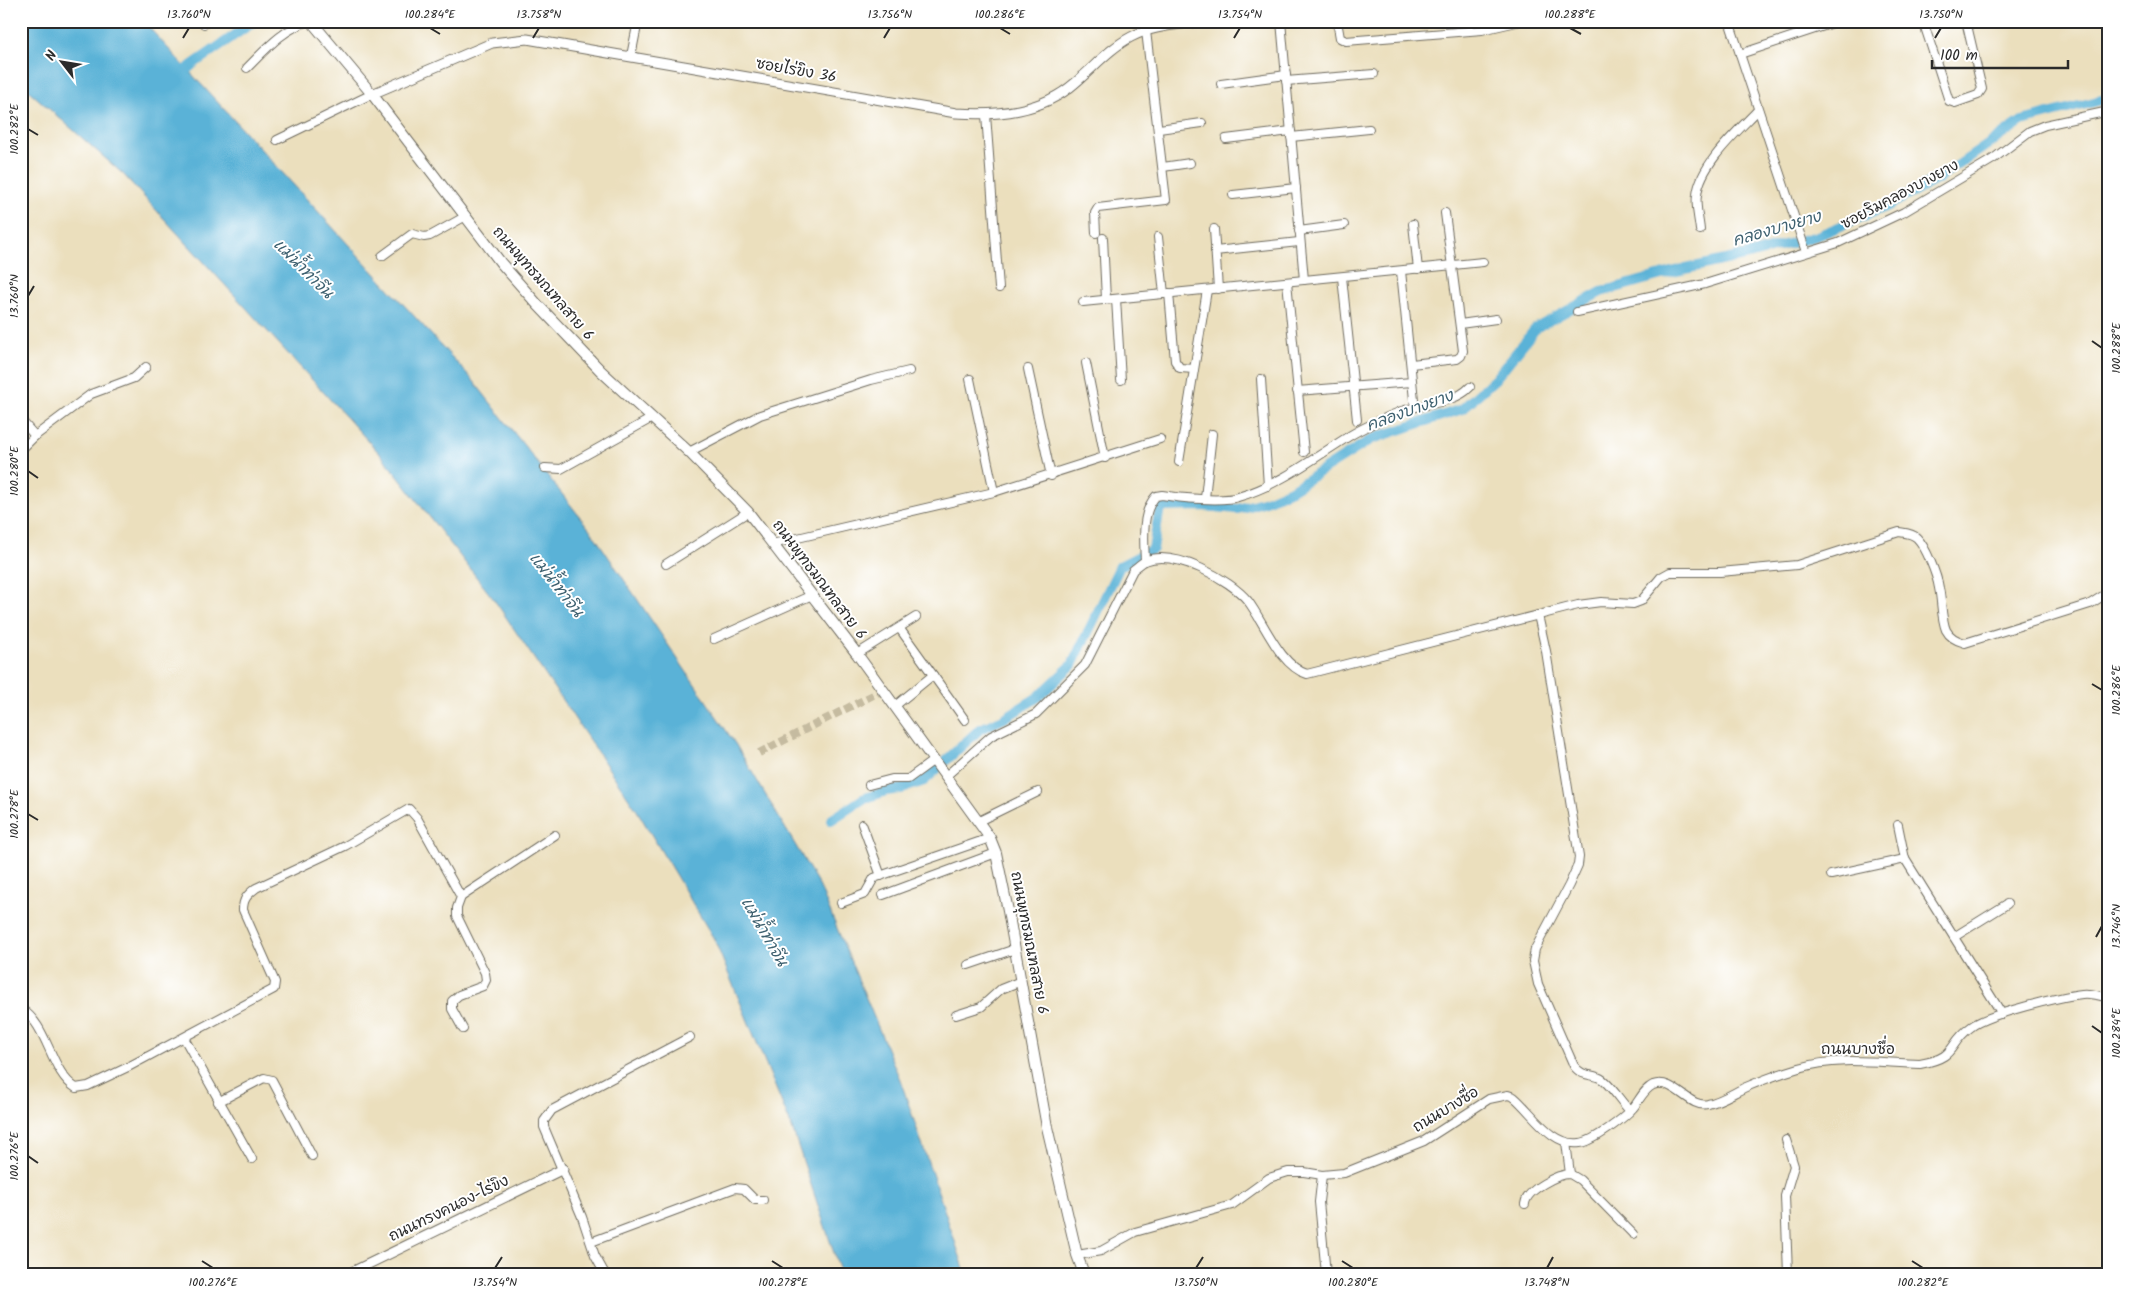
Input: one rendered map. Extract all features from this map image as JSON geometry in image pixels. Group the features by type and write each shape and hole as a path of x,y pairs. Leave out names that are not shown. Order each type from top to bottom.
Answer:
{"main road":[{"name":"ถนนพุทธมณฑลสาย 6","path":"310,21 372,94 502,263 537,304 601,371 689,452 748,512 857,654 990,838 996,853 1015,949 1047,1127 1077,1255 1084,1274"}],"street":[{"path":"247,68 293,26 310,21"},
{"path":"631,56 638,21"},
{"name":"ซอยไร่ขิง 36","path":"372,94 492,43 527,39 947,111 986,115 1035,106 1054,97 1073,85 1113,49 1131,36 1146,31 1202,21"},
{"path":"1281,21 1304,280"},
{"path":"1337,21 1340,38 1346,41 1482,30 1522,21"},
{"path":"1730,21 1805,250"},
{"path":"1740,54 1839,21"},
{"path":"1923,21 1948,101 1956,103 1978,95 1982,88 1966,21"},
{"path":"1106,299 1095,213 1098,208 1166,200 1146,31"},
{"path":"1221,84 1286,78 1374,74"},
{"path":"277,140 372,94"},
{"path":"1700,230 1697,195 1702,178 1715,158 1758,110"},
{"name":"ซอยริมคลองบางยาง","path":"1578,312 1705,284 1805,250 1838,243 1904,212 1993,159 2030,131 2045,125 2109,111"},
{"path":"986,115 999,288"},
{"path":"1158,129 1202,123"},
{"path":"1226,139 1369,129"},
{"path":"1163,167 1190,163"},
{"path":"1233,195 1296,188"},
{"path":"1411,364 1457,359 1463,351 1445,213"},
{"path":"382,256 412,234 424,237 430,236 466,216"},
{"path":"1413,224 1418,268"},
{"path":"1299,230 1344,225"},
{"path":"1214,229 1218,289"},
{"path":"1158,237 1175,360 1180,368 1194,369"},
{"path":"1215,251 1300,242"},
{"path":"1083,302 1483,262"},
{"path":"1401,270 1414,400"},
{"path":"1342,276 1357,420"},
{"path":"1287,282 1304,452"},
{"path":"1179,462 1207,290"},
{"path":"1116,299 1121,380"},
{"path":"1460,324 1496,319"},
{"path":"1086,363 1105,458"},
{"path":"21,450 35,436 91,394 106,387 122,384 134,378 146,367"},
{"path":"1028,369 1051,476"},
{"path":"689,452 760,415 871,380 909,371"},
{"path":"970,379 994,492"},
{"path":"1261,379 1268,486"},
{"path":"1298,391 1353,385 1412,382"},
{"path":"1145,558 1144,541 1148,507 1156,496 1236,498 1268,486 1353,434 1378,421 1418,406 1451,399 1470,387"},
{"path":"545,468 561,470 652,418"},
{"path":"21,420 35,436"},
{"path":"1205,498 1212,434"},
{"path":"772,544 994,492 1051,476 1160,439"},
{"path":"666,564 748,512"},
{"path":"946,776 991,736 1036,714 1076,676 1085,665 1128,578 1145,558 1187,563 1212,574 1233,587 1249,602 1280,651 1297,669 1307,674 1578,605 1601,602 1633,604 1641,601 1662,576 1670,572 1720,572 1797,565 1899,532 1910,534 1917,538 1924,549 1939,586 1946,629 1950,636 1957,641 1965,643 2090,604 2109,592"},
{"path":"714,639 812,595"},
{"path":"1538,615 1546,651 1579,856 1578,866 1535,949 1533,966 1538,984 1574,1066 1585,1075 1601,1078 1630,1111"},
{"path":"857,654 900,629 916,617"},
{"path":"900,629 966,720"},
{"path":"894,706 934,675"},
{"path":"869,785 892,779 908,778 934,760"},
{"path":"979,821 1038,792"},
{"path":"21,1009 34,1022 65,1079 72,1085 79,1088 88,1086 128,1068 274,989 275,982 243,910 246,895 256,888 345,846 409,809 417,818 461,897"},
{"path":"862,824 881,876"},
{"path":"1898,824 1906,859 2002,1014"},
{"path":"463,1029 451,1006 452,1001 481,987 486,980 485,974 457,916 457,908 461,897 555,835"},
{"path":"841,903 865,894 871,880 990,838"},
{"path":"883,895 996,853"},
{"path":"1831,875 1906,859"},
{"path":"1954,938 2007,904"},
{"path":"968,965 1015,949"},
{"path":"956,1015 981,1007 1001,989 1021,982"},
{"name":"ถนนบางซื่อ","path":"1077,1255 1101,1251 1135,1232 1232,1205 1269,1178 1288,1172 1304,1172 1322,1176 1344,1173 1405,1150 1424,1141 1478,1105 1498,1096 1514,1097 1538,1122 1567,1145 1580,1144 1594,1139 1630,1111 1651,1086 1659,1084 1672,1087 1699,1104 1705,1105 1773,1077 1821,1062 1920,1064 1931,1062 1941,1060 1949,1054 1965,1032 1972,1026 2002,1014 2083,994 2109,998"},
{"path":"605,1274 595,1256 563,1169 543,1124 548,1114 690,1037"},
{"path":"184,1038 218,1102 252,1159"},
{"path":"218,1102 264,1078 272,1080 312,1156"},
{"path":"1786,1140 1794,1166 1784,1196 1788,1274"},
{"path":"1567,1145 1570,1174"},
{"name":"ถนนทรงคนอง-ไร่ขิง","path":"348,1274 563,1169"},
{"path":"1526,1204 1526,1199 1529,1195 1543,1184 1559,1176 1570,1174 1580,1180 1633,1234"},
{"path":"1322,1176 1319,1202 1326,1274"},
{"path":"591,1242 735,1188 744,1189 756,1200 763,1200"}],"water":[{"name":"แม่น้ำท่าจีน","path":"21,21 143,21 472,379 591,531 736,745 819,885 901,1082 966,1274 841,1274 791,1125 714,939 636,809 495,601 382,456 123,174 21,84"}],"waterway":[{"path":"178,78 192,65 255,21"},
{"name":"คลองบางยาง","path":"831,820 863,799 924,781 980,729 1003,719 1038,697 1072,665 1120,566 1153,549 1160,507 1202,506 1238,509 1266,501 1291,490 1372,439 1462,409 1495,379 1536,328 1601,292 1672,272 1752,254 1817,236 1886,207 1938,179 2022,121 2109,98"}],"tunnel":[{"path":"759,753 883,690"}]}
